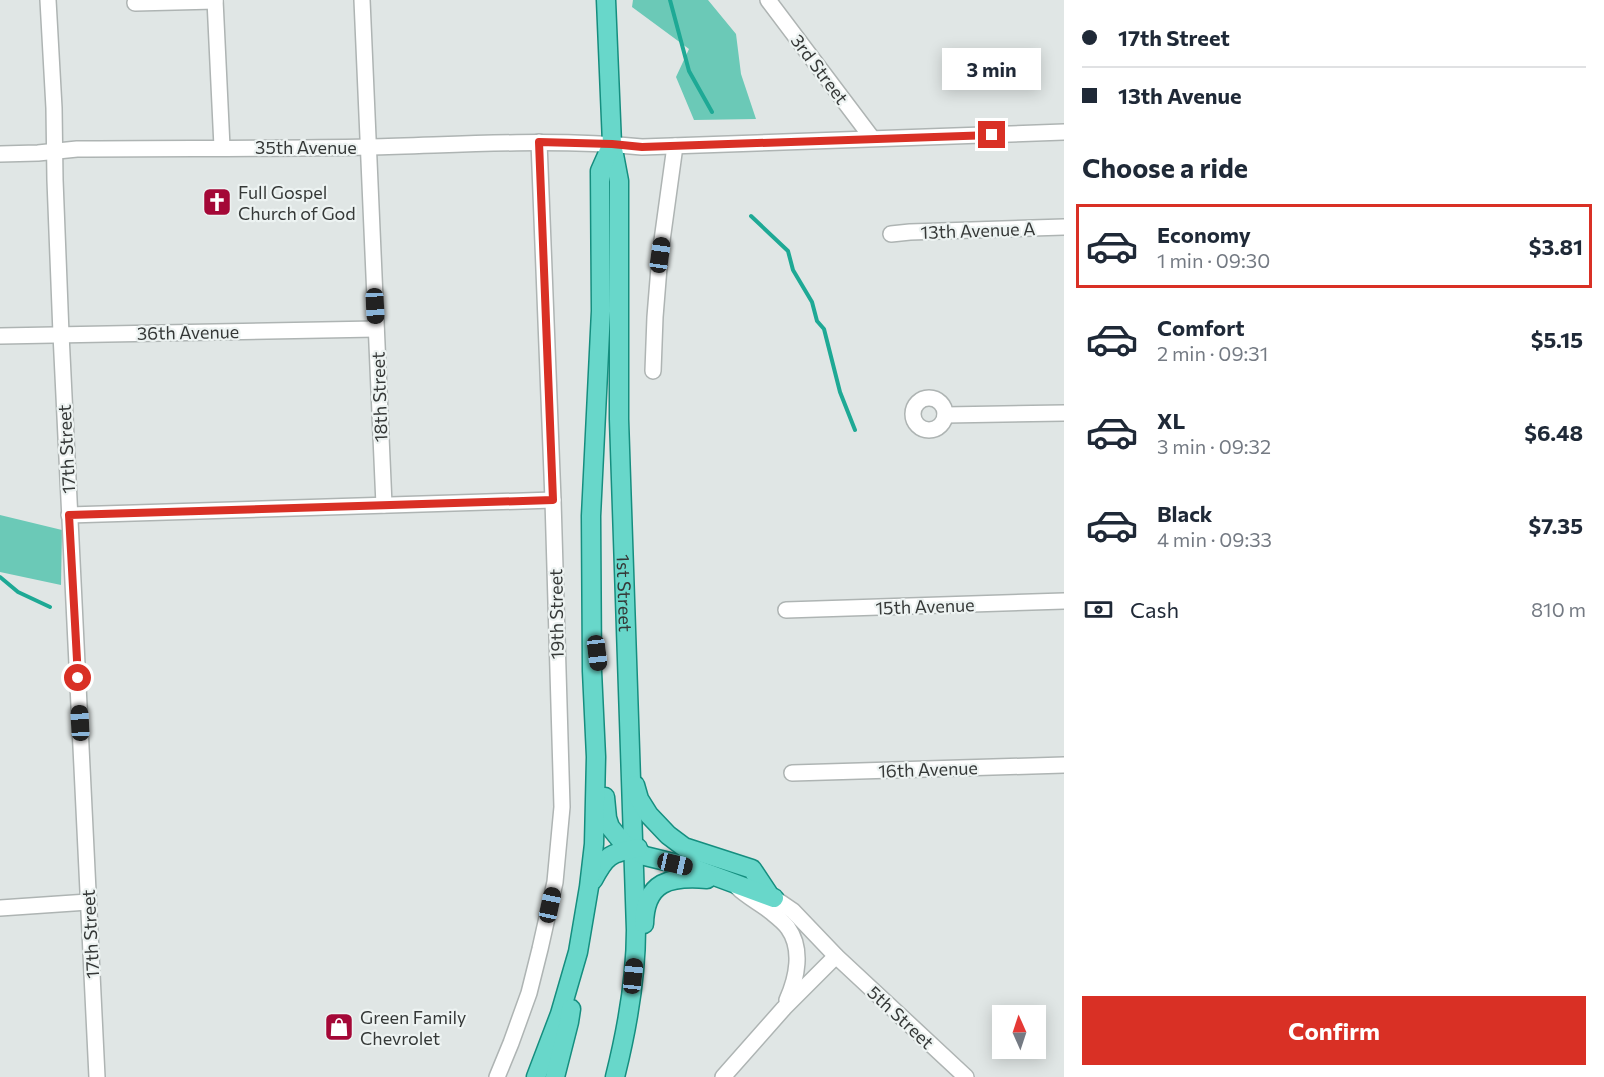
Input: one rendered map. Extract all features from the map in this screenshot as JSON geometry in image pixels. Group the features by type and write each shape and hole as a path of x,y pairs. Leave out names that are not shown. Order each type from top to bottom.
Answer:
{"main road":[{"name":"1st Street","path":"606,0 612,144 620,181 619,419 636,954 625,1040 615,1077"},
{"name":"19th Street","path":"536,1077 566,996 578,952 594,844 596,790 591,516 601,311 600,171 612,144"},
{"path":"591,607 604,715 607,818 610,827 623,843 645,856 690,867 771,895"},
{"path":"631,774 639,799 649,815 668,836 684,847 752,868 771,895"},
{"path":"589,887 602,863 612,855 651,847 731,868 748,875 771,895"},
{"path":"624,1077 639,1007 645,953 645,912 649,898 669,880 689,877 730,881"},
{"path":"555,1077 569,1022 581,930"}],"street":[{"name":"17th Street","path":"48,0 69,515 97,1077"},
{"name":"18th Street","path":"362,0 384,505"},
{"name":"3rd Street","path":"768,0 872,138"},
{"path":"135,3 215,1 222,147"},
{"name":"35th Avenue","path":"0,154 77,149 368,147 539,142 642,147 1064,132"},
{"name":"19th Street","path":"497,1077 529,993 540,950 555,882 562,807 539,142"},
{"path":"653,371 660,255 675,146"},
{"name":"13th Avenue A","path":"891,234 1064,227"},
{"name":"36th Avenue","path":"0,336 376,328"},
{"path":"945,415 1064,413"},
{"path":"69,515 553,500"},
{"name":"15th Avenue","path":"786,610 1064,601"},
{"name":"16th Avenue","path":"792,773 1064,765"},
{"path":"730,881 770,911 788,927 792,936 797,957 796,967 793,986 784,1008"},
{"name":"5th Street","path":"771,895 794,911 836,956 966,1077"},
{"path":"0,908 88,902"},
{"path":"723,1077 784,1008 836,956"}],"green space":[{"path":"633,0 708,0 736,34 741,74 756,119 694,120 676,77 689,49 632,7"},
{"path":"0,515 62,530 61,585 0,572"}],"waterway":[{"path":"670,0 689,71 712,112"},
{"path":"751,216 788,251 793,270 812,302 817,321 824,329 840,392 855,430"},
{"path":"0,577 18,592 50,607"}],"place":[{"name":"Full Gospel Church of God","path":"217,202"},
{"name":"Green Family Chevrolet","path":"339,1027"}],"route":[{"path":"78,678 69,515 553,500 539,142 642,147 992,135"}]}
